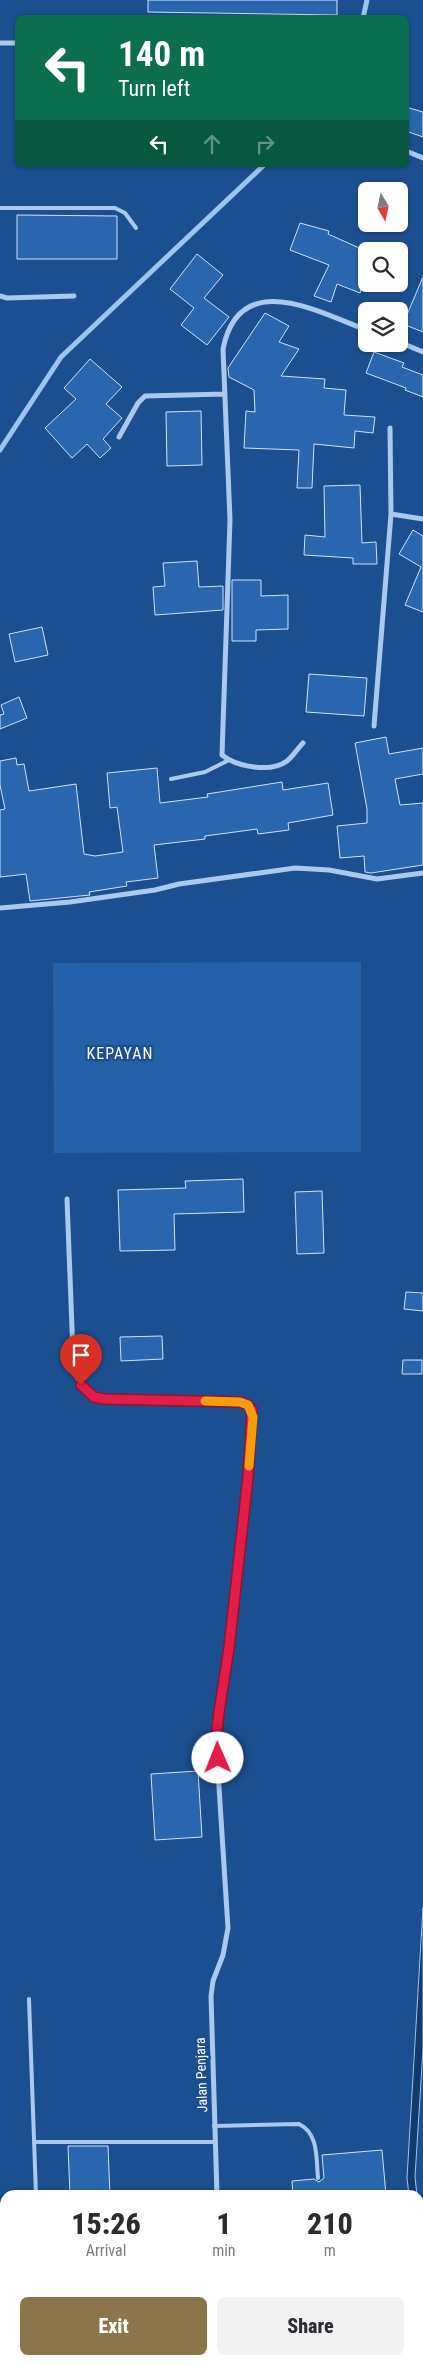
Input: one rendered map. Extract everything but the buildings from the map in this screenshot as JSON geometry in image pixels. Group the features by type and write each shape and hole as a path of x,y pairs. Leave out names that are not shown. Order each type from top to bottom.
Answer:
{"street":[{"path":"0,43 15,43"},
{"path":"409,152 423,158"},
{"path":"0,296 6,298 74,296"},
{"path":"303,743 288,760 277,766 266,767 229,760 222,755 230,520 223,349 226,333 233,320 243,310 258,302 279,301 305,306 358,327"},
{"path":"408,346 423,352"},
{"path":"119,437 138,403 145,396 225,394"},
{"path":"374,726 391,514 390,428"},
{"path":"391,514 423,519"},
{"path":"0,908 70,902 288,869 329,870 377,879 423,873"},
{"name":"Jalan Penjara","path":"67,1199 73,1354 76,1375 87,1392 94,1397 117,1400 240,1402 248,1405 252,1410 253,1417 244,1513 216,1740 228,1928 223,1956 213,1982 211,1996 217,2190"}],"lane":[{"path":"0,208 115,208 126,213 136,228"},
{"path":"171,779 205,772 229,760"},
{"path":"29,1999 36,2190"},
{"path":"214,2126 299,2124 308,2128 313,2137 318,2178"},
{"path":"34,2142 215,2142"}],"shaded area":[{"path":"361,962 361,1152 54,1153 53,963"},
{"path":"423,1907 423,2049 415,2177 416,2190 408,2190 407,2178"}],"waterway":[{"path":"364,15 367,0"},
{"path":"0,450 61,357 262,167"}],"slow traffic":[{"path":"205,1401 240,1402 248,1405 252,1410 249,1466"}],"district":[{"name":"KEPAYAN","path":"120,1053"}],"route":[{"path":"81,1385 94,1397 104,1399 240,1402 248,1405 252,1410 248,1477 229,1648 216,1740 218,1758"}]}
